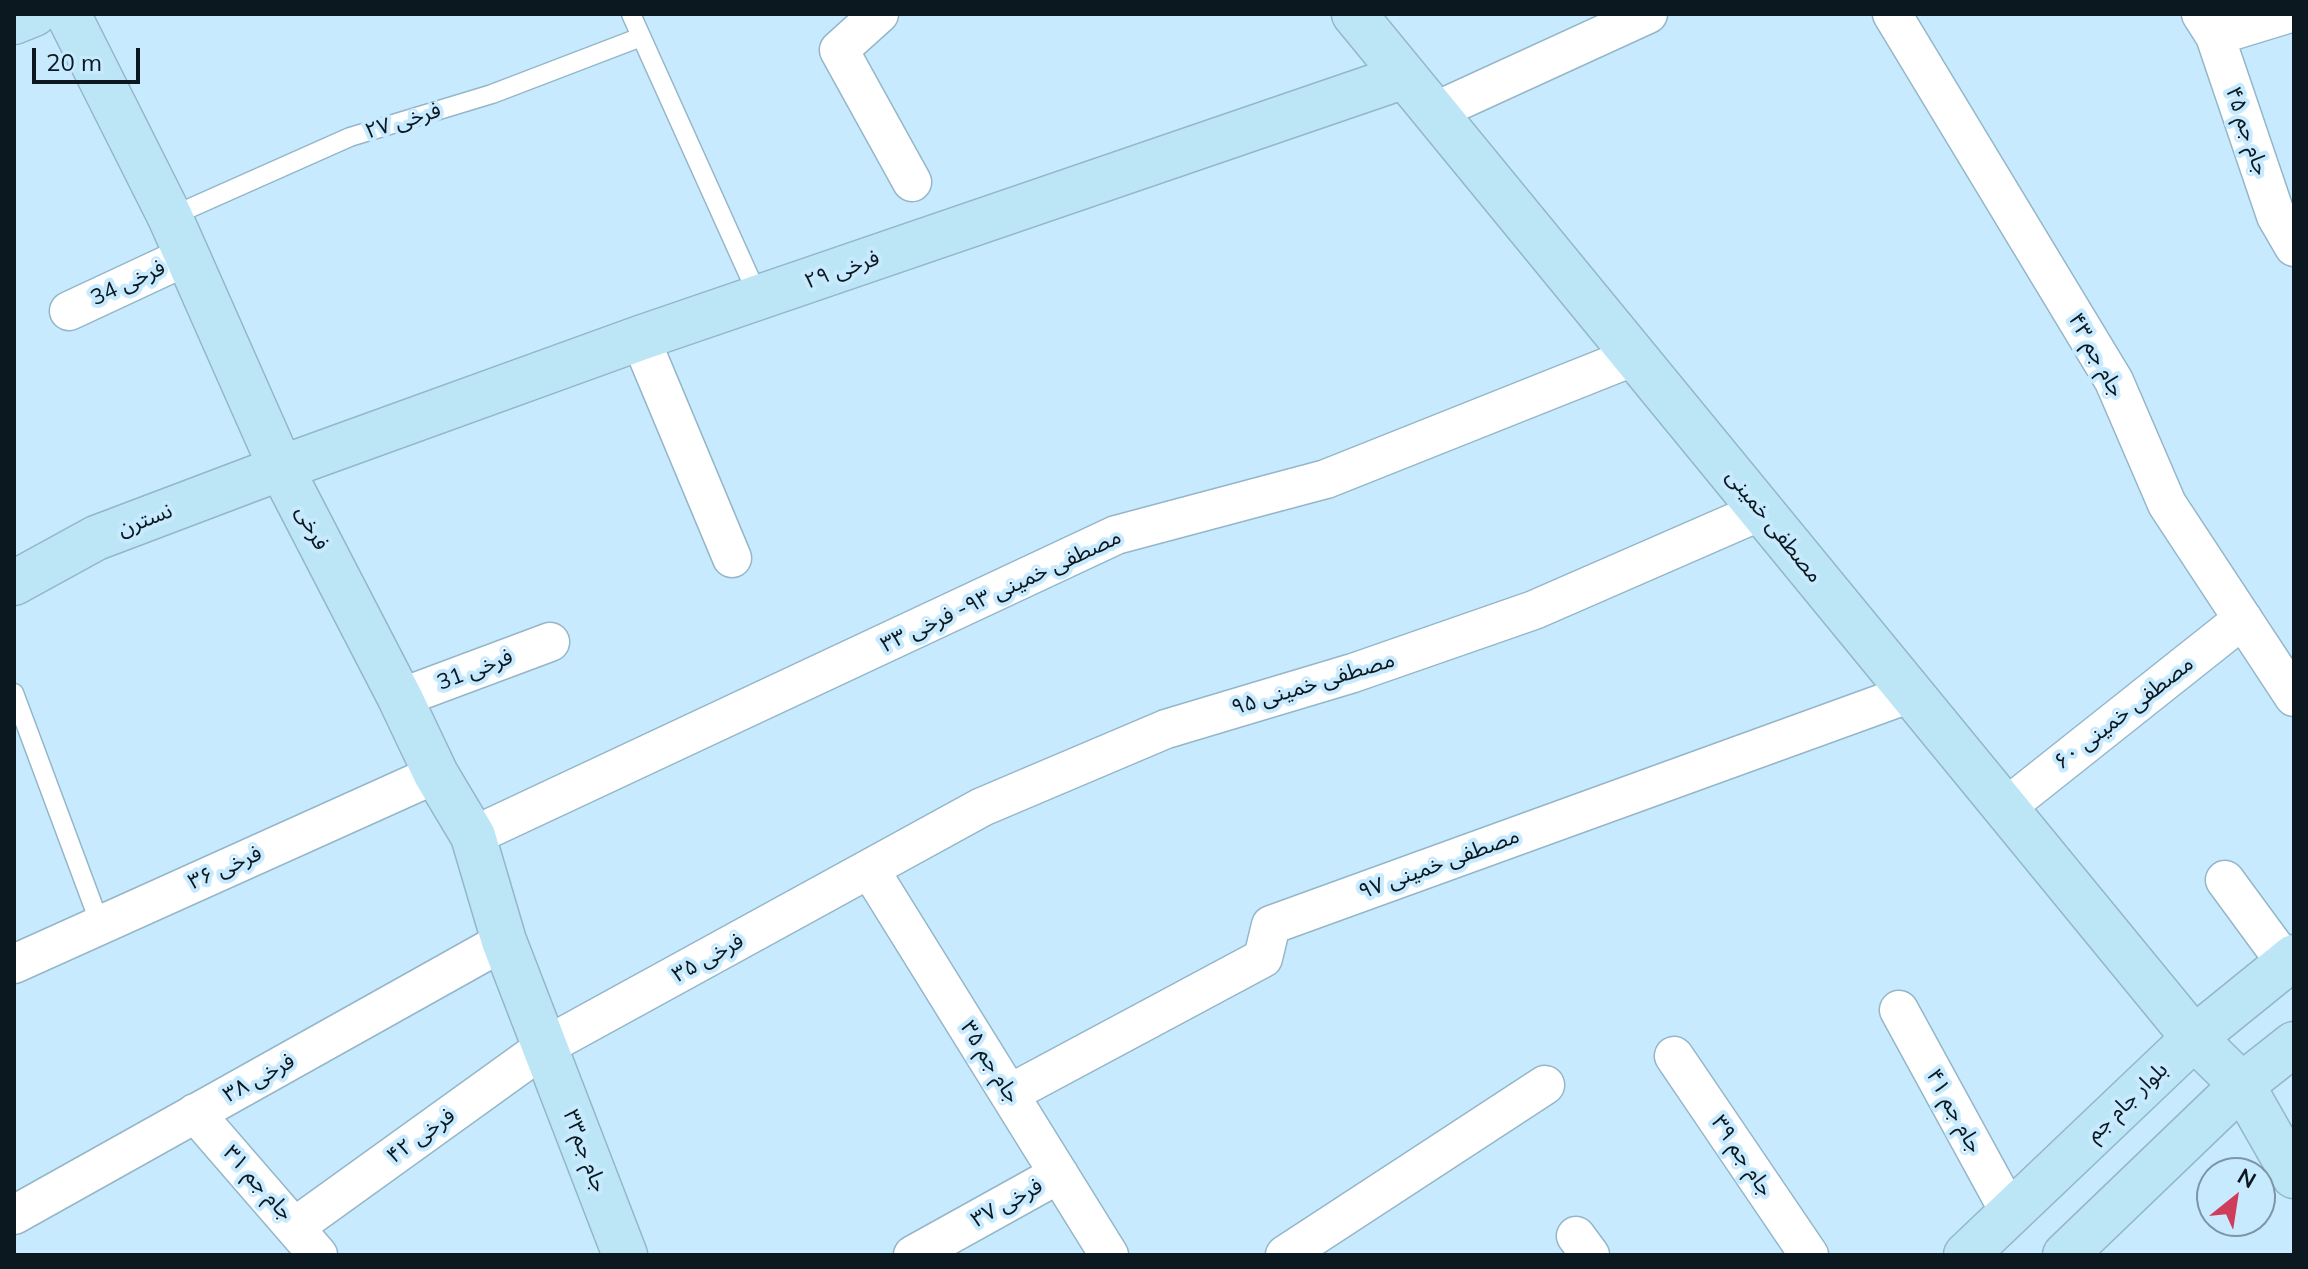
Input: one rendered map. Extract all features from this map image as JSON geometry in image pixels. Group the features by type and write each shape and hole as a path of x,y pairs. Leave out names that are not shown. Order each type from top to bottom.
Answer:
{"street":[{"path":"14,22 34,14"},
{"name":"فرخی","path":"68,14 178,236 281,468 436,774 473,836 504,941 546,1046"},
{"name":"مصطفی خمینی","path":"1354,14 2194,1038 2242,1085"},
{"path":"1434,112 1648,14"},
{"name":"جام جم ۴۳","path":"1892,14 2114,381 2167,504 2294,697"},
{"path":"2208,25 2287,14"},
{"path":"869,17 839,50 912,182"},
{"name":"جام جم ۴۵","path":"2208,25 2288,226"},
{"name":"فرخی ۲۹","path":"281,468 640,338 1405,76"},
{"name":"فرخی 34","path":"69,311 178,236"},
{"path":"640,338 732,558"},
{"name":"مصطفی خمینی ۹۳- فرخی ۳۳","path":"473,836 1116,535 1326,479 1635,356"},
{"name":"نسترن","path":"14,583 96,538 281,468"},
{"name":"مصطفی خمینی ۹۵","path":"870,870 982,807 1166,729 1353,673 1534,610 1761,511"},
{"name":"مصطفی خمینی ۶۰","path":"2005,808 2243,619"},
{"name":"فرخی 31","path":"400,698 550,642"},
{"name":"مصطفی خمینی ۹۷","path":"1009,1094 1263,958 1271,925 1911,693"},
{"name":"فرخی ۳۶","path":"14,964 436,774"},
{"name":"فرخی ۳۵","path":"546,1046 870,870"},
{"name":"جام جم ۳۵","path":"870,870 1109,1255"},
{"path":"2225,880 2290,960"},
{"name":"فرخی ۳۸","path":"14,1215 504,941"},
{"name":"بلوار جام جم","path":"1966,1255 2194,1038 2290,960"},
{"name":"جام جم ۴۱","path":"1899,1010 2010,1213"},
{"path":"2070,1253 2242,1085 2294,1044"},
{"name":"فرخی ۴۲","path":"307,1240 546,1046"},
{"name":"جام جم۳۳","path":"546,1046 625,1255"},
{"name":"جام جم ۳۹","path":"1674,1056 1809,1255"},
{"path":"1285,1255 1545,1085"},
{"path":"2242,1085 2294,1176"},
{"name":"جام جم ۳۱","path":"195,1113 307,1240"},
{"name":"فرخی ۳۷","path":"913,1255 1059,1174"}],"lane":[{"path":"631,14 759,298"},
{"name":"فرخی ۲۷","path":"178,236 350,137 492,94 641,37"},
{"path":"14,693 100,924"}]}
